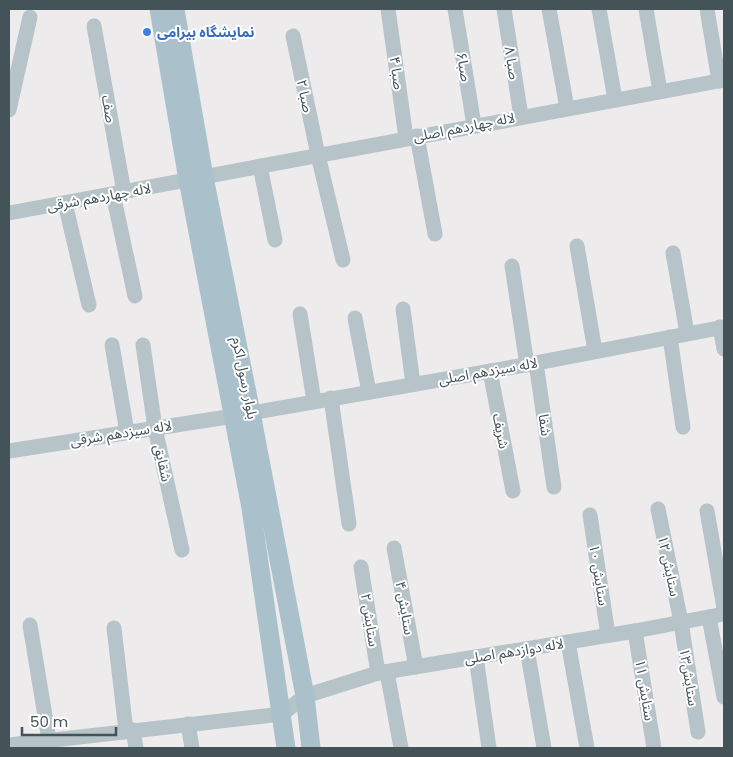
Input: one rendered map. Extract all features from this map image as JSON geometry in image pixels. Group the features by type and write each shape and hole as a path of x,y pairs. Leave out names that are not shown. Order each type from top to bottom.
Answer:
{"main road":[{"name":"بلوار رسول اکرم","path":"158,9 196,178 243,415 305,696 311,748"},
{"name":"بلوار رسول اکرم","path":"175,9 196,178"},
{"name":"بلوار رسول اکرم","path":"243,415 251,508 286,748"}],"street":[{"name":"صبا ۴","path":"388,9 412,137 435,234"},
{"name":"صبا۶","path":"455,9 474,125"},
{"name":"صبا ۸","path":"504,9 521,116"},
{"path":"549,9 567,108"},
{"path":"599,9 615,99"},
{"path":"646,9 660,91"},
{"path":"707,9 722,80"},
{"path":"9,110 30,17"},
{"name":"صف","path":"94,26 135,296"},
{"name":"صبا ۲","path":"293,36 318,155 343,260"},
{"name":"لاله چهاردهم اصلی","path":"196,178 722,80"},
{"path":"260,166 275,240"},
{"name":"لاله چهاردهم شرقی","path":"9,213 196,178"},
{"path":"65,203 89,305"},
{"path":"577,246 595,351"},
{"path":"674,253 687,333"},
{"name":"شفا","path":"512,266 554,487"},
{"path":"403,309 413,384"},
{"path":"300,314 314,401"},
{"path":"355,318 370,392"},
{"path":"722,327 724,349"},
{"name":"لاله سیزدهم اصلی","path":"243,415 531,364 722,327"},
{"path":"670,337 683,427"},
{"path":"112,345 128,432"},
{"name":"شقایق","path":"143,345 156,428 182,550"},
{"name":"شریف","path":"490,371 512,491"},
{"path":"331,398 349,524"},
{"name":"لاله سیزدهم شرقی","path":"9,451 243,415"},
{"name":"ستایش ۱۲","path":"658,509 680,622"},
{"path":"707,511 724,608"},
{"name":"ستایش ۱۰","path":"590,515 608,635"},
{"name":"ستایش ۴","path":"394,548 416,667"},
{"name":"ستایش ۲","path":"361,566 401,748"},
{"name":"لاله دوازدهم اصلی","path":"305,696 383,672 635,631 724,614"},
{"path":"709,617 724,697"},
{"name":"ستایش۱۳","path":"680,622 698,732"},
{"path":"30,625 49,740"},
{"path":"114,628 130,730 136,748"},
{"name":"ستایش ۱۱","path":"635,631 654,748"},
{"path":"568,642 587,748"},
{"path":"526,649 544,748"},
{"path":"476,657 489,748"},
{"path":"12,746 130,730 282,714 305,696"},
{"path":"188,724 192,748"}],"place":[{"name":"نمایشگاه بیرامی","path":"147,32"}]}
